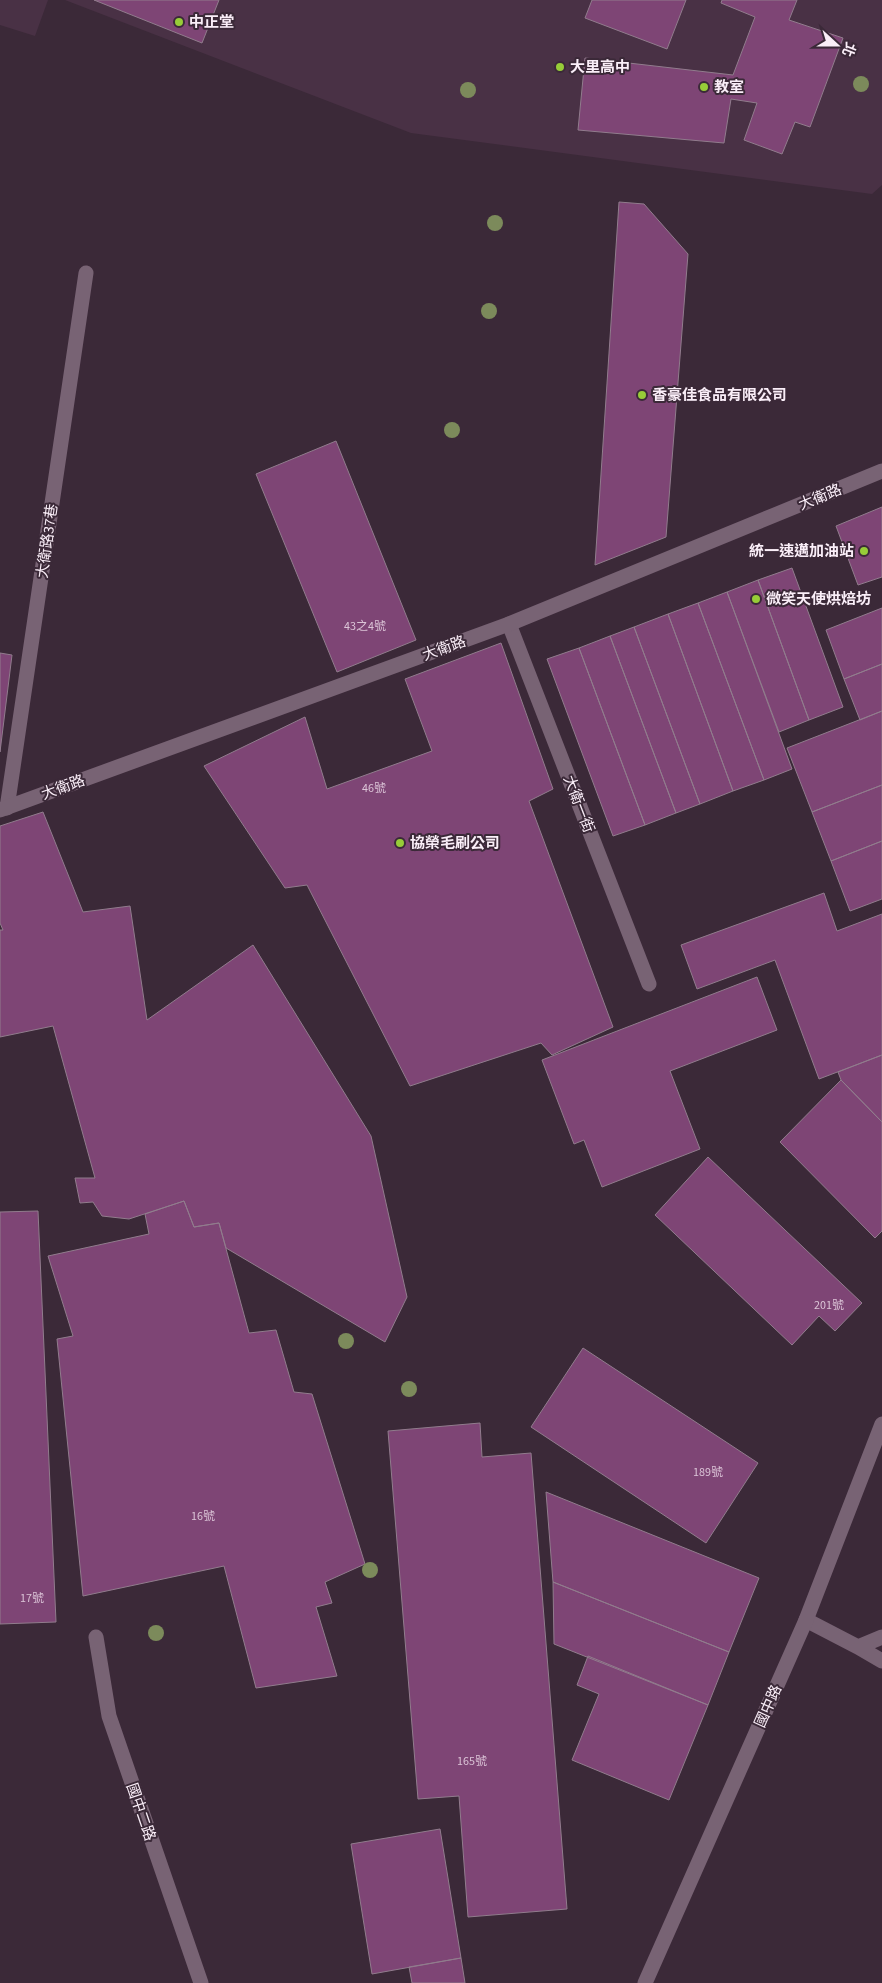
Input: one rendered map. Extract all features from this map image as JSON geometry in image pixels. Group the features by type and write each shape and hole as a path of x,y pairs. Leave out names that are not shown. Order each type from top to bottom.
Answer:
{"street":[{"name":"大衛路37巷","path":"3,809 86,273"},
{"name":"大衛路","path":"3,809 509,624 882,471"},
{"name":"大衛一街","path":"509,624 649,984"},
{"name":"國中路","path":"645,1983 806,1620 882,1424"},
{"path":"806,1620 882,1661"},
{"name":"國中二路","path":"96,1637 108,1716 201,1983"},
{"path":"858,1647 882,1637"}],"shaded area":[{"path":"0,0 48,0 35,36 0,25"},
{"name":"大里高中","path":"65,0 882,0 882,185 872,194 411,133"}],"building":[{"name":"中正堂","path":"94,0 219,0 202,43"},
{"path":"592,0 686,0 667,49 585,18"},
{"name":"教室","path":"722,0 797,0 789,20 843,38 810,127 795,122 782,154 744,140 757,103 731,99 724,143 578,130 585,58 733,75 755,17 721,3"},
{"name":"香豪佳食品有限公司","path":"619,202 644,204 688,254 666,537 595,565"},
{"path":"336,441 416,640 337,672 256,474"},
{"name":"統一速邁加油站","path":"882,507 882,577 858,585 836,526"},
{"path":"792,568 843,707 809,720 758,580"},
{"path":"758,580 809,720 779,732 727,592"},
{"path":"727,592 792,769 764,780 698,603"},
{"path":"698,603 764,780 733,791 668,614"},
{"path":"882,608 882,664 844,679 826,630"},
{"path":"668,614 733,791 700,804 634,627"},
{"path":"634,627 700,804 676,813 610,636"},
{"path":"610,636 676,813 645,825 579,648"},
{"name":"協榮毛刷公司","path":"501,643 553,789 529,801 613,1027 552,1055 541,1043 410,1086 307,885 285,888 204,766 305,717 327,789 432,751 405,679"},
{"path":"579,648 645,825 613,836 547,659"},
{"path":"0,653 12,655 0,752"},
{"path":"882,664 882,711 860,720 844,679"},
{"path":"882,711 882,785 812,812 787,748"},
{"path":"882,785 882,841 831,861 812,812"},
{"path":"43,812 83,912 130,906 147,1020 253,945 371,1136 407,1297 385,1342 226,1248 219,1223 194,1227 184,1201 129,1219 102,1216 93,1202 80,1203 75,1178 95,1178 53,1026 0,1037 0,930 3,930 0,923 0,826"},
{"path":"882,841 882,899 850,911 831,861"},
{"path":"824,893 837,931 882,914 882,1055 819,1079 775,960 697,989 681,945"},
{"path":"757,977 777,1030 670,1071 700,1149 602,1187 584,1140 574,1144 542,1060"},
{"path":"882,1055 882,1122 841,1080 838,1072"},
{"path":"841,1080 882,1122 882,1231 875,1238 780,1142"},
{"path":"708,1157 862,1303 835,1331 819,1316 792,1345 655,1215"},
{"path":"184,1201 194,1227 219,1223 249,1333 276,1330 294,1392 312,1394 365,1564 325,1582 332,1603 316,1607 337,1676 256,1688 224,1566 83,1596 57,1339 73,1336 48,1256 149,1234 145,1214"},
{"path":"38,1211 56,1622 0,1624 0,1212"},
{"path":"583,1348 758,1463 706,1543 531,1427"},
{"path":"480,1423 482,1457 531,1453 567,1909 468,1917 459,1796 418,1799 388,1431"},
{"path":"546,1492 759,1578 729,1652 553,1582"},
{"path":"553,1582 729,1652 708,1705 554,1644"},
{"path":"588,1656 708,1705 669,1800 572,1760 599,1694 577,1685"},
{"path":"440,1829 461,1958 372,1974 351,1844"},
{"path":"461,1958 465,1983 412,1983 409,1967"}],"place":[{"name":"中正堂","path":"179,22"},
{"name":"大里高中","path":"560,67"},
{"name":"教室","path":"704,87"},
{"name":"香豪佳食品有限公司","path":"642,395"},
{"name":"統一速邁加油站","path":"864,551"},
{"name":"微笑天使烘焙坊","path":"756,599"},
{"name":"協榮毛刷公司","path":"400,843"}]}
